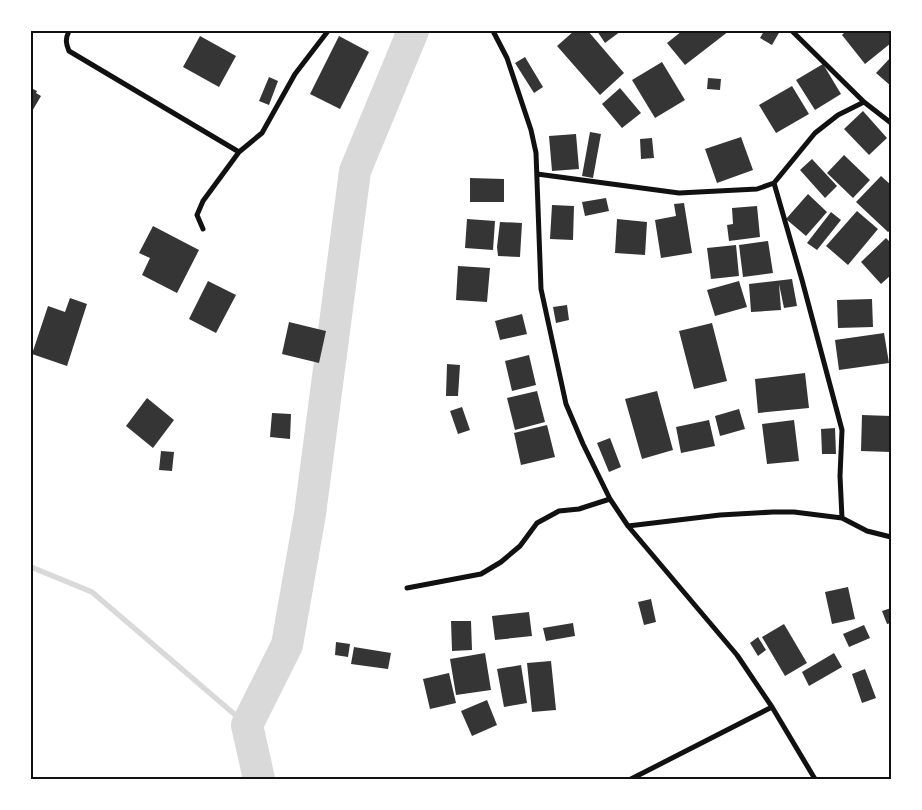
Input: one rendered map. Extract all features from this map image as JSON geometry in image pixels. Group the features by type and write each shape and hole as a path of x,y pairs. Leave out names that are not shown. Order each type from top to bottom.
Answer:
{"street":[{"path":"69,31 66,36 66,44 69,51 239,152"},
{"path":"203,229 197,215 203,201 239,152 262,133 295,74 328,31"},
{"path":"493,31 507,58 531,130 536,153 541,289 566,404 583,444 610,499 628,526 737,655 772,707 815,779"},
{"path":"792,31 864,102 891,123"},
{"path":"537,174 679,193 758,189 774,183 815,133 838,114 864,102"},
{"path":"774,183 842,430 840,476 842,518"},
{"path":"407,588 481,574 502,562 520,546 537,523 559,511 579,509 610,499"},
{"path":"628,526 720,515 794,512 842,518 867,531 891,537"},
{"path":"631,779 772,707"}],"building":[{"path":"574,31 588,31 624,73 600,95 557,46"},
{"path":"597,31 621,31 605,43"},
{"path":"682,31 729,31 685,65 667,43"},
{"path":"764,31 780,31 772,45 760,38"},
{"path":"846,31 891,31 891,43 865,64 842,35"},
{"path":"200,36 236,56 219,87 183,67"},
{"path":"339,36 369,52 340,109 310,94"},
{"path":"525,57 543,87 534,93 515,63"},
{"path":"891,57 891,86 876,73"},
{"path":"662,62 685,100 655,118 632,80"},
{"path":"823,64 841,94 815,110 796,80"},
{"path":"269,77 278,81 269,105 259,101"},
{"path":"708,78 721,79 720,90 707,89"},
{"path":"792,86 809,114 776,133 759,105"},
{"path":"31,88 41,96 31,113"},
{"path":"620,88 641,113 622,128 602,104"},
{"path":"863,111 887,138 869,155 844,129"},
{"path":"590,132 601,134 593,178 582,176"},
{"path":"576,134 579,169 552,171 549,136"},
{"path":"741,137 753,170 717,183 705,149"},
{"path":"652,138 654,158 641,159 640,139"},
{"path":"844,155 870,180 853,198 827,173"},
{"path":"812,159 837,186 825,198 800,170"},
{"path":"881,176 891,185 891,230 888,232 856,202"},
{"path":"470,178 504,179 504,202 470,202"},
{"path":"808,194 827,212 806,236 786,219"},
{"path":"606,198 609,211 585,216 582,202"},
{"path":"684,203 692,253 661,258 655,220 676,216 674,204"},
{"path":"552,205 574,206 573,240 550,239"},
{"path":"757,206 760,237 729,241 727,225 733,224 732,208"},
{"path":"857,211 878,229 848,265 826,246"},
{"path":"831,212 841,220 817,250 807,243"},
{"path":"467,219 495,221 493,250 465,248"},
{"path":"617,219 647,222 645,255 615,253"},
{"path":"500,222 522,223 520,257 498,256 497,247"},
{"path":"153,226 199,250 177,293 142,275 150,258 139,253"},
{"path":"886,238 891,243 891,275 881,284 861,262"},
{"path":"768,241 773,273 743,277 739,245"},
{"path":"736,245 739,276 711,279 707,248"},
{"path":"458,266 490,268 487,302 456,300"},
{"path":"792,279 797,306 784,308 779,284 781,310 751,312 749,284"},
{"path":"208,281 236,295 216,333 189,319"},
{"path":"739,281 747,307 715,316 707,290"},
{"path":"70,298 87,304 67,366 32,354 48,306 65,312"},
{"path":"872,299 873,327 838,328 837,300"},
{"path":"567,305 569,320 556,323 553,307"},
{"path":"522,314 527,334 500,340 495,321"},
{"path":"289,322 326,331 319,363 282,354"},
{"path":"712,323 727,381 694,389 679,331"},
{"path":"884,333 889,363 839,370 835,340"},
{"path":"529,355 536,385 512,391 505,361"},
{"path":"447,364 460,365 458,396 446,396"},
{"path":"805,373 809,408 758,413 755,379"},
{"path":"537,391 545,422 515,430 507,398"},
{"path":"657,391 673,450 642,459 625,399"},
{"path":"147,398 174,420 153,448 126,426"},
{"path":"462,407 470,430 458,434 450,411"},
{"path":"739,409 745,429 720,436 715,416"},
{"path":"272,413 291,414 290,439 270,437"},
{"path":"862,415 891,416 891,452 861,451"},
{"path":"709,420 715,446 681,453 676,427"},
{"path":"794,420 799,461 767,464 762,424"},
{"path":"547,425 555,457 521,465 514,433"},
{"path":"835,428 836,454 822,454 821,429"},
{"path":"610,438 621,467 609,472 597,443"},
{"path":"161,451 174,452 172,471 159,470"},
{"path":"848,587 855,619 832,624 825,592"},
{"path":"651,599 656,622 644,625 638,602"},
{"path":"891,608 891,623 887,624 882,611"},
{"path":"529,612 532,636 495,640 492,616"},
{"path":"451,621 471,621 472,650 452,651"},
{"path":"573,623 575,636 546,641 543,628"},
{"path":"784,624 807,663 785,676 762,637"},
{"path":"864,625 870,638 849,647 843,634"},
{"path":"758,637 766,650 758,656 750,643"},
{"path":"336,642 350,644 348,657 335,655"},
{"path":"354,647 391,653 388,669 351,664"},
{"path":"485,653 491,690 456,695 450,659"},
{"path":"834,653 842,667 809,686 802,672"},
{"path":"551,661 556,710 532,712 527,663"},
{"path":"521,665 527,703 504,707 497,669"},
{"path":"865,669 876,698 862,703 852,674"},
{"path":"449,673 456,703 430,709 423,679"},
{"path":"487,700 497,725 472,736 461,711"}],"waterway":[{"path":"259,779 247,725 287,645 310,514 355,171 413,31"},
{"path":"31,567 92,592 247,725"}]}
